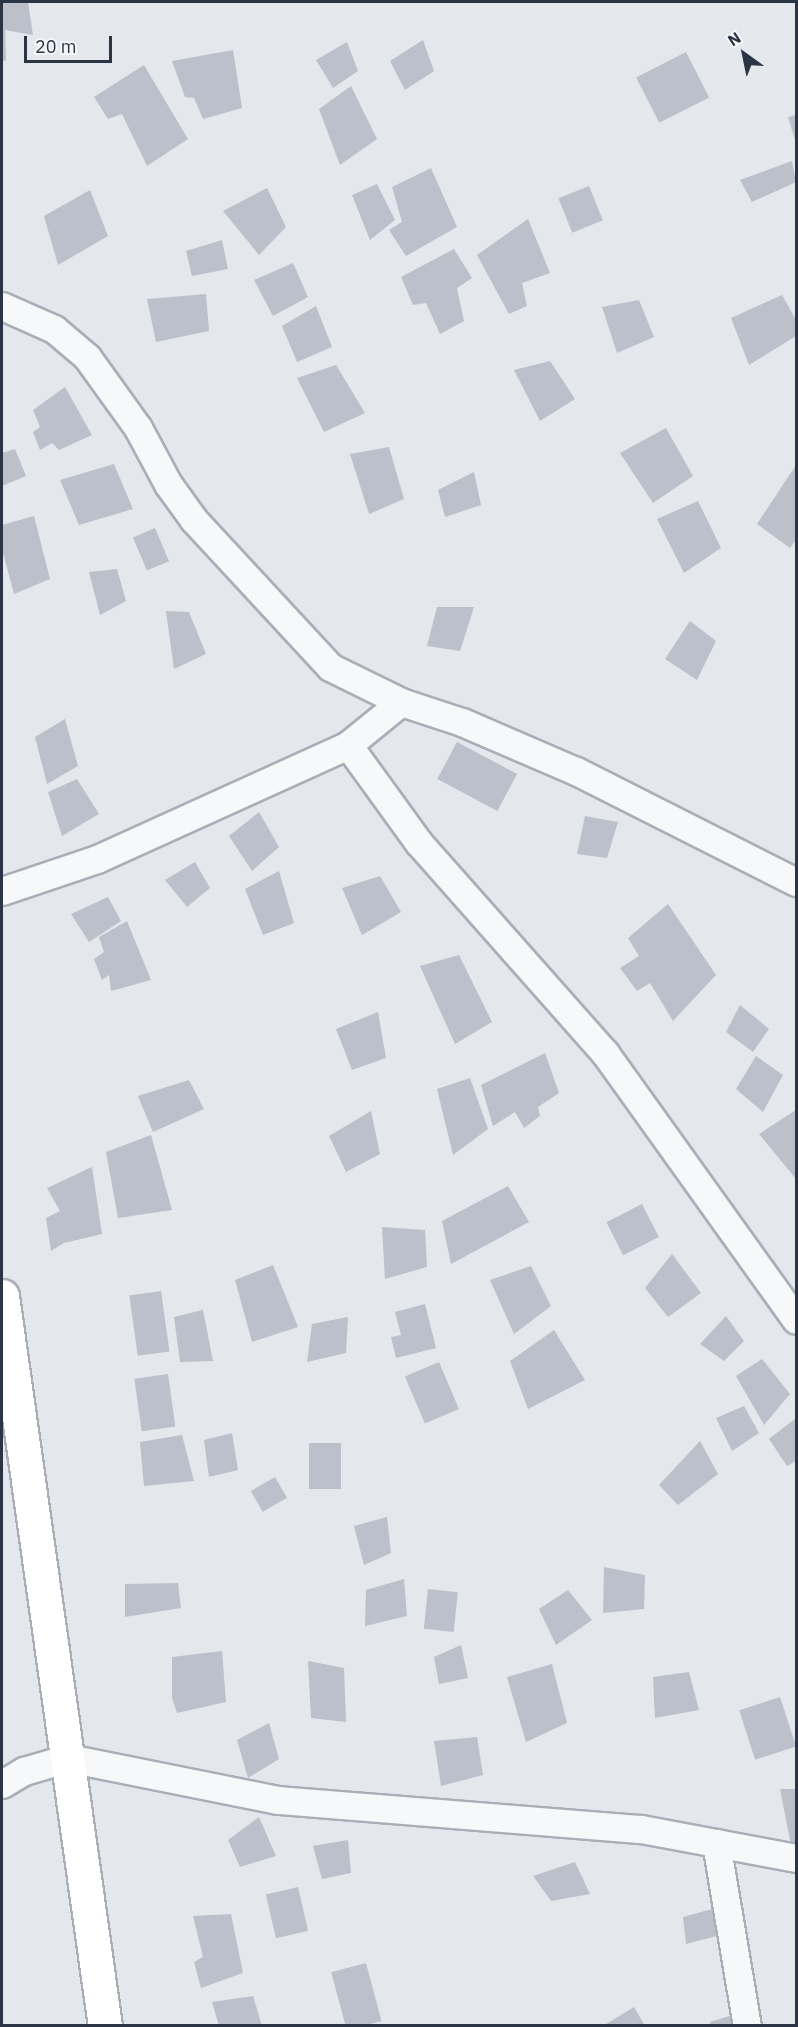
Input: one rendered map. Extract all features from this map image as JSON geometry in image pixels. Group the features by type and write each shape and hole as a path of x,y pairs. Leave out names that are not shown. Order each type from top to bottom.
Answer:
{"main road":[{"path":"2,1296 105,2025"}],"street":[{"path":"2,306 54,329 87,357 138,428 168,484 194,520 330,667 401,702 462,722 576,771 796,882"},
{"path":"2,891 97,859 348,745 401,702"},
{"path":"348,745 419,843 605,1053 796,1320"},
{"path":"2,1784 24,1771 68,1758 278,1800 641,1829 796,1858"},
{"path":"716,1843 747,2025"}],"building":[{"path":"2,2 28,2 33,35 5,30 6,60 2,62"},
{"path":"423,40 434,71 405,90 390,61"},
{"path":"347,42 358,71 333,88 316,60"},
{"path":"233,50 242,108 203,119 194,98 185,97 172,61"},
{"path":"686,52 709,97 659,123 636,77"},
{"path":"144,65 188,139 147,166 122,114 108,119 94,97"},
{"path":"351,86 377,139 340,165 319,109"},
{"path":"796,115 796,143 788,117"},
{"path":"792,161 796,182 752,202 740,180"},
{"path":"431,168 457,227 406,256 389,230 402,222 392,187"},
{"path":"377,184 395,220 370,240 352,195"},
{"path":"589,186 603,220 572,233 558,198"},
{"path":"267,188 286,227 259,255 223,211"},
{"path":"90,190 108,236 58,265 44,216"},
{"path":"528,219 550,273 522,283 527,306 509,314 477,255"},
{"path":"222,240 228,269 192,276 186,251"},
{"path":"454,249 472,278 457,288 464,321 440,334 426,303 413,305 401,277"},
{"path":"293,263 308,297 273,316 254,280"},
{"path":"206,294 209,331 156,342 147,299"},
{"path":"782,295 796,320 796,336 749,365 731,318"},
{"path":"639,300 654,337 617,353 602,307"},
{"path":"316,306 332,347 297,362 282,326"},
{"path":"550,361 575,399 540,421 514,370"},
{"path":"336,365 365,413 324,432 297,378"},
{"path":"65,387 92,435 59,450 52,443 40,450 33,432 40,427 33,410"},
{"path":"666,428 693,476 653,503 620,453"},
{"path":"389,447 404,499 369,514 350,454"},
{"path":"15,449 26,476 2,486 2,453"},
{"path":"114,464 133,509 79,525 60,480"},
{"path":"796,465 796,540 790,548 757,524"},
{"path":"474,472 481,505 445,517 438,490"},
{"path":"698,501 721,548 684,573 657,519"},
{"path":"34,516 50,579 14,594 2,549 2,525"},
{"path":"155,528 169,561 147,571 133,537"},
{"path":"117,569 126,601 100,615 89,572"},
{"path":"437,607 474,607 460,651 427,646"},
{"path":"166,611 189,612 206,654 174,669"},
{"path":"690,621 716,641 697,680 665,659"},
{"path":"65,719 78,766 47,784 35,737"},
{"path":"457,742 517,774 497,811 437,779"},
{"path":"77,779 99,814 62,836 48,792"},
{"path":"259,812 279,847 252,871 229,836"},
{"path":"585,816 618,822 607,858 577,854"},
{"path":"195,862 210,888 187,907 165,880"},
{"path":"279,871 294,923 263,935 245,889"},
{"path":"380,876 401,912 362,935 342,888"},
{"path":"108,897 121,921 89,942 71,914"},
{"path":"668,904 716,975 673,1021 650,983 637,991 620,968 639,956 628,938"},
{"path":"127,921 151,980 111,991 109,975 102,980 94,959 104,952 99,937"},
{"path":"459,955 492,1022 455,1044 420,966"},
{"path":"740,1005 769,1029 753,1052 726,1032"},
{"path":"378,1012 386,1058 352,1070 336,1029"},
{"path":"545,1053 559,1093 538,1107 540,1116 524,1128 515,1112 493,1126 481,1085"},
{"path":"756,1056 783,1075 763,1112 736,1089"},
{"path":"470,1078 488,1129 453,1155 437,1089"},
{"path":"189,1080 204,1109 153,1132 138,1096"},
{"path":"796,1110 796,1179 759,1134"},
{"path":"371,1111 380,1154 346,1172 329,1136"},
{"path":"151,1135 172,1210 118,1218 106,1152"},
{"path":"92,1167 102,1234 64,1243 51,1251 46,1218 60,1211 47,1188"},
{"path":"508,1186 529,1222 451,1264 442,1221"},
{"path":"642,1204 659,1237 623,1255 606,1222"},
{"path":"382,1227 425,1230 427,1267 385,1279"},
{"path":"672,1254 701,1293 668,1317 645,1288"},
{"path":"273,1265 298,1327 252,1342 235,1280"},
{"path":"531,1266 551,1306 514,1334 490,1280"},
{"path":"161,1291 169,1351 138,1356 129,1295"},
{"path":"425,1304 436,1348 396,1358 391,1337 401,1335 395,1312"},
{"path":"203,1310 213,1361 180,1362 174,1317"},
{"path":"726,1316 744,1341 724,1361 700,1344"},
{"path":"348,1317 346,1353 307,1362 312,1324"},
{"path":"554,1330 585,1380 528,1409 510,1361"},
{"path":"762,1359 790,1394 764,1425 736,1376"},
{"path":"439,1362 459,1409 425,1423 405,1376"},
{"path":"168,1374 175,1426 142,1431 134,1379"},
{"path":"744,1406 759,1433 732,1451 716,1418"},
{"path":"796,1418 796,1461 787,1466 769,1439"},
{"path":"232,1433 238,1470 209,1477 204,1440"},
{"path":"182,1435 194,1481 144,1486 140,1442"},
{"path":"700,1441 718,1474 678,1505 659,1485"},
{"path":"309,1443 341,1443 341,1489 309,1489"},
{"path":"275,1477 287,1498 263,1512 251,1491"},
{"path":"387,1517 391,1553 364,1565 354,1526"},
{"path":"604,1567 645,1575 644,1609 603,1613"},
{"path":"404,1579 407,1616 365,1626 366,1590"},
{"path":"178,1583 181,1608 125,1617 125,1584"},
{"path":"428,1589 458,1592 454,1632 424,1629"},
{"path":"568,1590 592,1620 556,1645 539,1609"},
{"path":"461,1645 468,1678 439,1684 434,1657"},
{"path":"222,1651 226,1702 177,1713 172,1698 172,1657"},
{"path":"308,1661 344,1668 346,1722 311,1718"},
{"path":"552,1664 567,1723 526,1742 507,1677"},
{"path":"689,1672 699,1710 655,1718 653,1677"},
{"path":"780,1697 796,1746 755,1760 739,1710"},
{"path":"269,1723 279,1759 248,1778 237,1740"},
{"path":"477,1737 483,1775 441,1786 434,1741"},
{"path":"780,1789 796,1789 796,1845 791,1845"},
{"path":"259,1817 276,1856 240,1867 228,1840"},
{"path":"348,1840 351,1873 322,1879 313,1846"},
{"path":"575,1862 590,1894 551,1901 533,1876"},
{"path":"298,1887 308,1931 276,1938 266,1894"},
{"path":"723,1906 728,1933 686,1944 683,1917"},
{"path":"231,1914 243,1973 201,1988 194,1962 203,1957 193,1916"},
{"path":"366,1963 382,2021 363,2026 346,2026 331,1972"},
{"path":"253,1996 262,2026 219,2026 212,2002"},
{"path":"634,2007 645,2026 603,2026"},
{"path":"736,2014 741,2026 711,2026 710,2022"}]}
